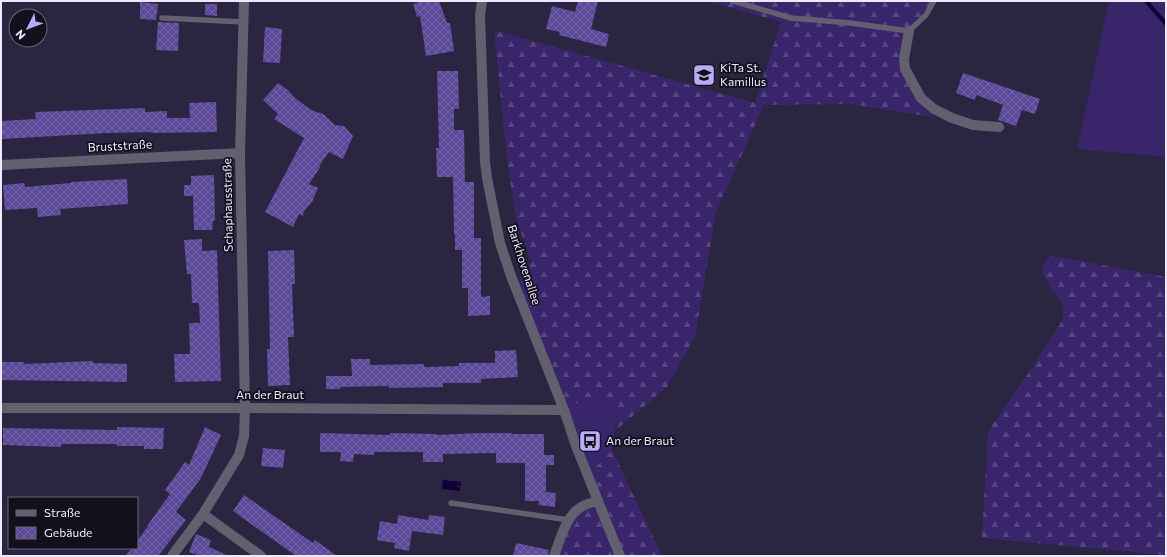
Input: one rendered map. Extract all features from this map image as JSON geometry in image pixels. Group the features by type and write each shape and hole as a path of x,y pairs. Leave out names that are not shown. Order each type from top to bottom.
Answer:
{"street":[{"name":"Schaphausstraße","path":"172,556 203,514 239,454 244,436 245,408 240,153 244,1"},
{"path":"472,1 480,15"},
{"name":"Barkhovenallee","path":"482,1 480,15 485,162 500,243 511,276 564,410 576,446 620,556"},
{"path":"909,31 904,59 905,69 921,98 934,109 952,118 973,124 999,127"},
{"name":"Bruststraße","path":"1,165 240,153"},
{"name":"An der Braut","path":"1,408 564,410"},
{"path":"554,556 564,529 577,510 585,505 598,501"},
{"path":"203,514 261,556"}],"lane":[{"path":"733,1 791,18 850,23 909,31 926,15 934,1"},
{"path":"162,18 244,22"},
{"path":"451,503 569,520"}],"green space":[{"path":"707,1 933,1 925,14 909,31 904,59 918,97 934,117 849,104 764,105 716,212 695,337 667,387 615,431 617,412 602,394 565,408 517,283 531,262 516,218 507,160 494,30 755,103 781,22"},
{"path":"1109,1 1166,1 1166,157 1077,149"},
{"path":"1054,256 1166,277 1166,555 982,538 988,431 1032,368 1062,321 1064,306 1049,286 1042,271 1047,258"},
{"path":"602,394 617,413 612,450 590,473 565,408"},
{"path":"612,450 662,556 556,556 577,512 597,504 590,473"}],"water":[{"path":"443,479 461,482 460,491 442,489"}],"building":[{"path":"422,1 439,1 447,23 450,23 454,51 426,56 420,16 417,17 413,4"},
{"path":"578,1 598,1 591,29 609,34 606,47 559,35 560,32 546,29 552,6 575,12"},
{"path":"140,2 158,4 156,20 140,19"},
{"path":"205,4 217,4 217,16 205,15"},
{"path":"158,22 179,23 178,51 156,50"},
{"path":"265,27 282,29 280,63 263,62"},
{"path":"437,71 458,71 459,109 454,109 454,130 464,130 465,182 474,182 474,238 481,238 481,297 490,296 490,315 468,316 468,288 462,288 462,250 455,250 453,177 437,177 436,148 439,148"},
{"path":"963,73 1040,99 1035,114 1022,110 1016,126 998,120 1003,105 976,95 975,100 956,93"},
{"path":"278,83 311,110 323,114 335,125 344,126 353,136 343,159 329,152 321,163 319,169 309,184 318,188 312,202 304,211 303,216 299,214 293,227 265,212 304,138 274,119 278,114 263,100"},
{"path":"216,102 217,132 106,133 2,139 1,121 36,119 35,112 145,108 145,112 167,111 167,118 190,118 189,103"},
{"path":"214,175 215,221 213,221 212,230 194,230 193,196 184,196 184,185 191,185 191,176"},
{"path":"127,179 128,204 60,209 61,215 38,217 37,208 5,210 3,185 24,183 25,187 71,182"},
{"path":"202,239 202,251 217,250 221,381 175,382 174,354 190,354 189,323 200,323 199,303 192,303 191,274 187,274 184,240"},
{"path":"294,250 295,284 292,284 294,337 288,337 290,385 268,386 267,349 270,349 268,251"},
{"path":"516,350 518,377 481,379 481,383 443,383 443,387 389,388 389,386 340,387 340,389 326,389 326,376 352,376 351,359 370,359 370,365 424,364 424,367 459,366 459,363 495,363 495,351"},
{"path":"93,361 93,363 127,364 127,382 1,380 1,362 24,362 24,364"},
{"path":"117,427 164,428 163,449 144,449 144,446 117,446 117,444 61,444 61,447 3,445 3,428 117,430"},
{"path":"205,427 221,435 201,478 176,512 186,520 158,556 125,556 131,549 138,549 138,540 170,494 165,490 185,462 189,465"},
{"path":"320,433 390,435 390,433 436,435 479,433 544,434 544,455 554,455 554,465 546,465 546,492 556,493 555,507 538,505 539,501 525,501 525,463 496,463 496,453 443,454 443,462 423,462 423,452 374,452 374,455 354,454 353,462 340,461 341,452 320,452"},
{"path":"263,448 285,450 283,468 261,466"},
{"path":"244,495 313,543 315,540 337,556 296,556 233,511"},
{"path":"398,515 428,520 429,515 445,517 443,535 412,531 409,551 394,548 395,543 377,540 380,521 397,524"},
{"path":"196,534 211,540 209,547 229,556 200,556 189,552"},
{"path":"516,543 549,550 548,556 513,556"}],"waterway":[{"path":"1146,1 1166,24"}],"place":[{"name":"KiTa St. Kamillus","path":"704,75"},
{"name":"An der Braut","path":"590,441"}]}
